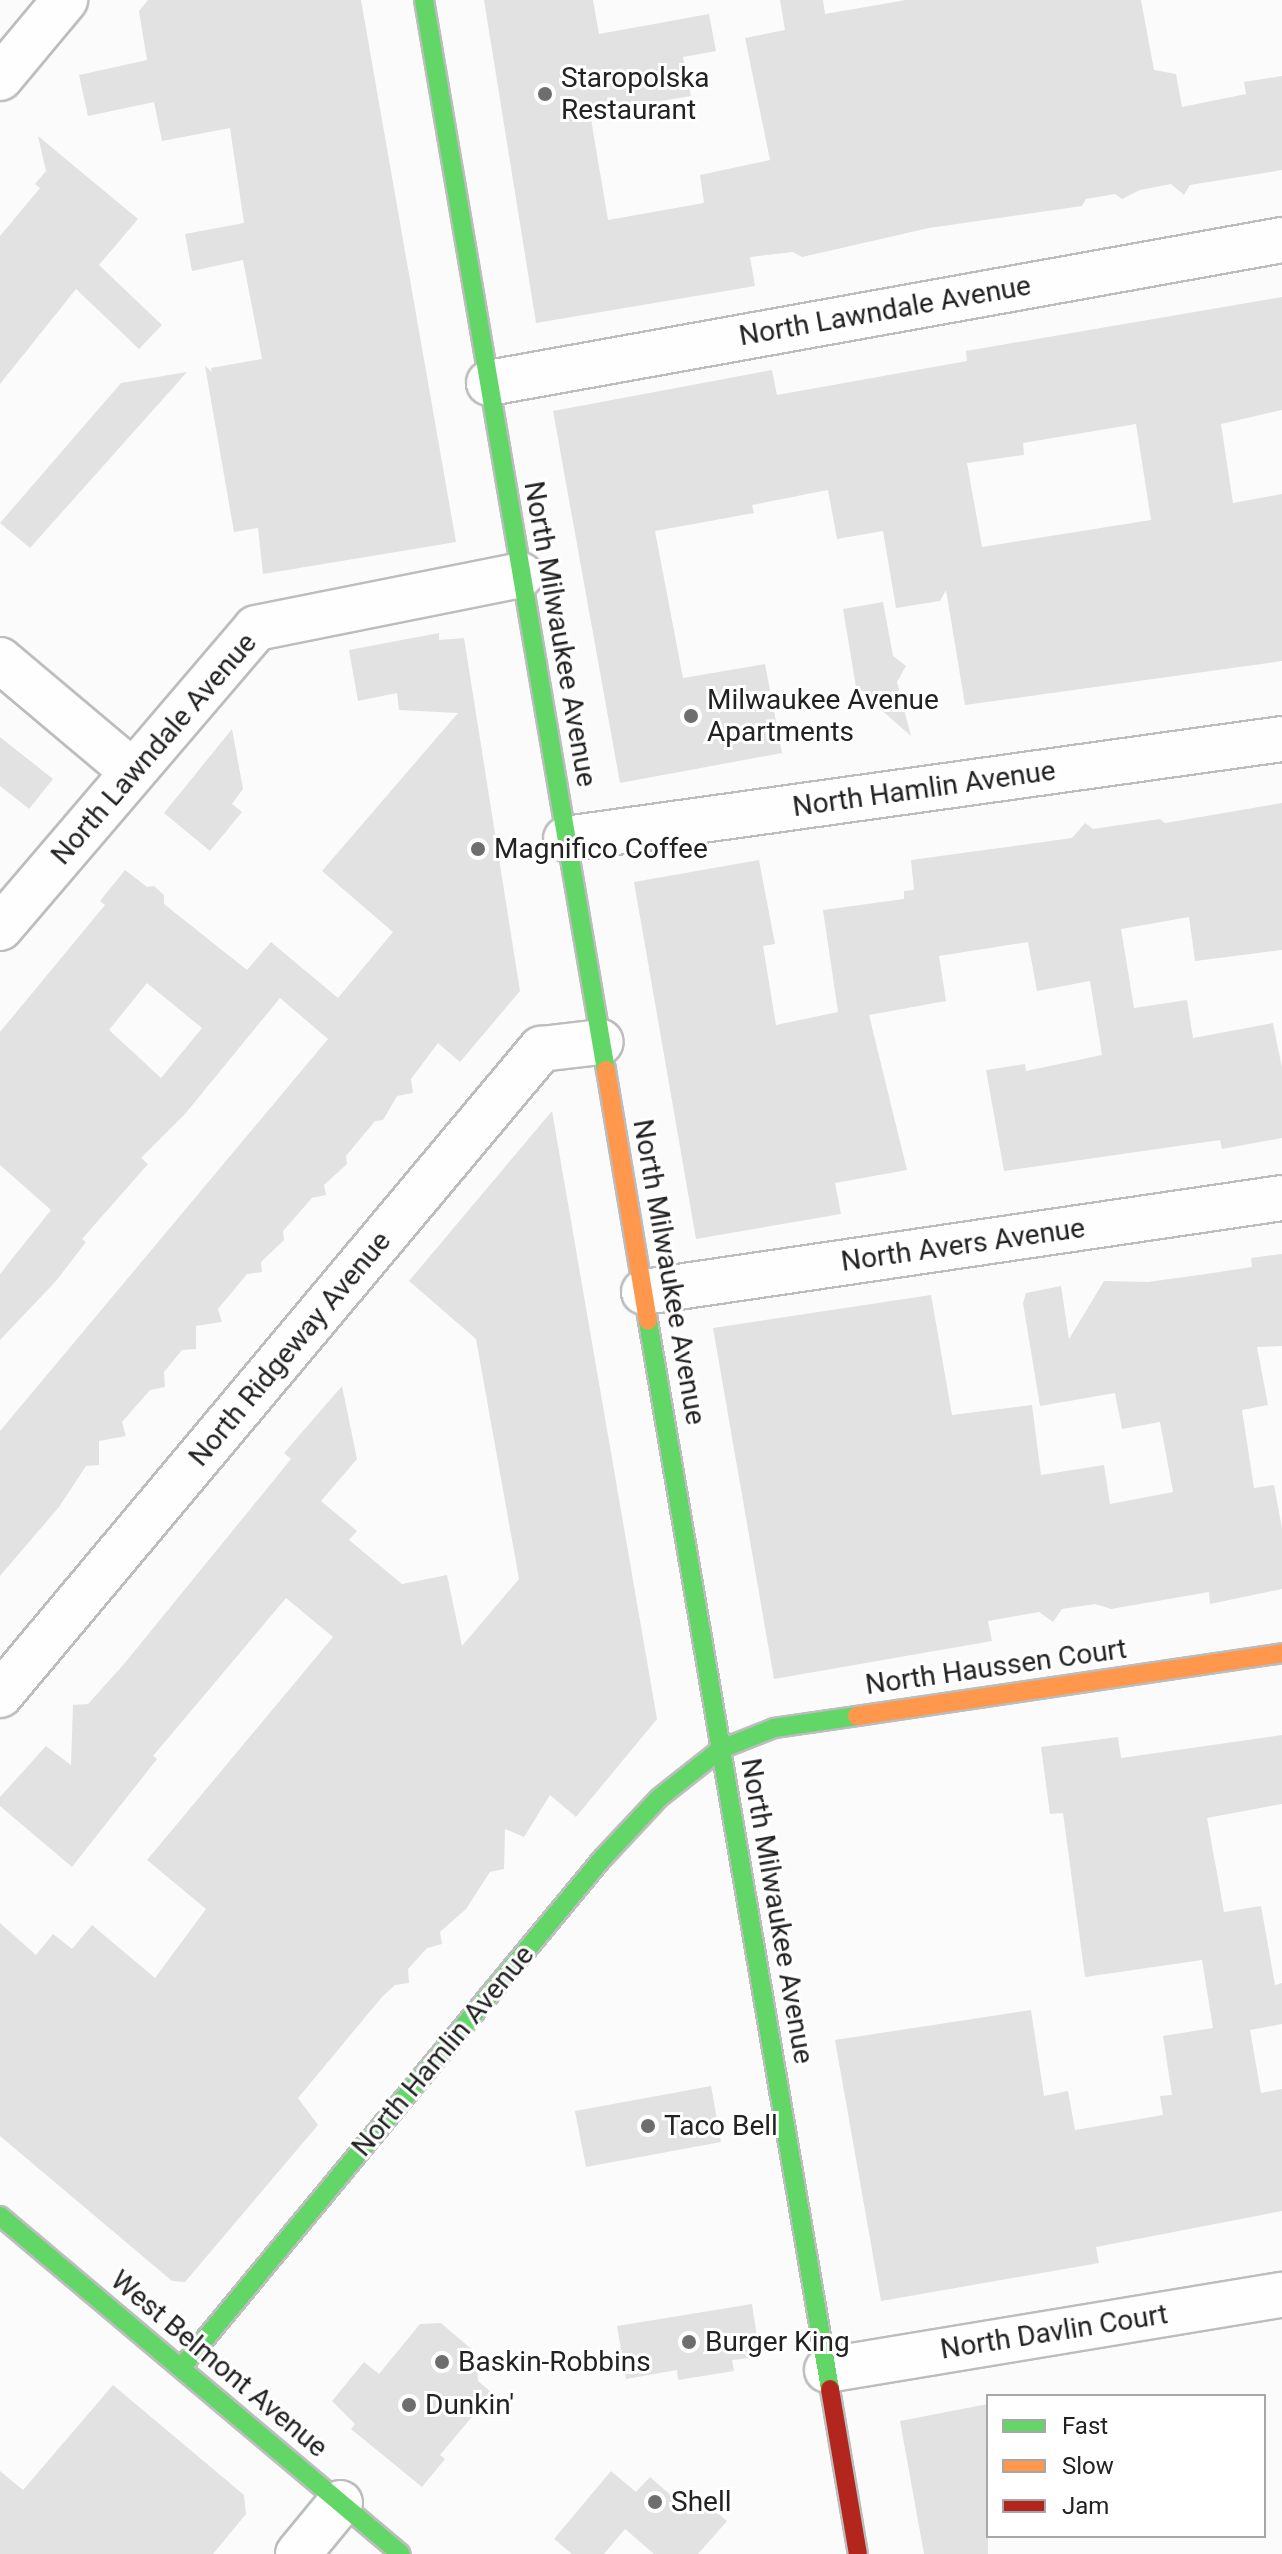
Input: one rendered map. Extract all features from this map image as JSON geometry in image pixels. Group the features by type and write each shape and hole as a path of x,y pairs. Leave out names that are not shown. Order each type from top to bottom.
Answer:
{"main road":[{"name":"North Milwaukee Avenue","path":"424,0 858,2554"},
{"name":"North Haussen Court","path":"721,1749 774,1728 1282,1653"},
{"name":"North Hamlin Avenue","path":"181,2368 602,1859 659,1798 721,1749"},
{"name":"West Belmont Avenue","path":"0,2216 401,2554"}],"street":[{"path":"0,78 65,0"},
{"name":"North Lawndale Avenue","path":"489,383 1282,240"},
{"name":"North Lawndale Avenue","path":"0,928 256,628 521,575"},
{"path":"0,660 132,771"},
{"name":"North Hamlin Avenue","path":"566,839 1282,739"},
{"name":"North Ridgeway Avenue","path":"0,1695 541,1049 601,1042"},
{"name":"North Avers Avenue","path":"644,1292 1282,1198"},
{"name":"North Davlin Court","path":"827,2370 1282,2295"},
{"path":"298,2554 340,2503"}],"building":[{"path":"148,0 361,0 456,542 263,574 258,528 234,532 205,366 212,372 211,368 262,359 243,260 192,271 185,234 244,223 230,128 162,141 154,102 88,116 79,75 147,60 139,11"},
{"path":"484,0 593,0 599,34 709,14 716,51 683,57 691,96 590,113 608,220 704,203 700,175 770,160 745,38 785,30 780,0 823,0 825,14 906,0 1141,0 1154,70 1176,74 1182,107 1246,94 1244,82 1282,76 1282,170 1190,185 1184,195 1171,184 1140,190 1122,199 1115,194 1086,199 1082,206 929,228 802,257 793,252 750,257 755,286 536,323"},
{"path":"38,136 138,219 99,265 162,325 139,349 76,289 0,384 0,236 40,188 35,184 46,171"},
{"path":"1282,297 1282,410 1221,424 1233,503 1282,494 1282,661 965,705 946,590 940,601 896,608 883,531 837,539 828,490 752,505 754,513 655,531 683,678 765,664 782,753 620,783 553,411 772,370 777,395 967,361 966,351","holes":["1136,424 1151,520 982,547 967,463 1024,455 1023,443"]},
{"path":"187,372 30,548 0,523 121,383"},
{"path":"883,602 893,656 906,666 897,682 911,736 879,708 860,711 843,609"},
{"path":"439,633 439,640 464,638 520,991 460,1062 438,1043 411,1079 413,1093 397,1096 383,1120 375,1121 346,1156 347,1164 324,1185 326,1195 312,1198 283,1231 284,1240 261,1262 262,1272 247,1274 218,1309 222,1322 196,1326 196,1349 182,1350 164,1372 165,1387 150,1390 122,1422 126,1436 99,1441 99,1465 86,1466 59,1507 0,1576 0,1431 328,1039 280,998 185,1114 141,1158 148,1164 82,1239 86,1242 56,1281 0,1340 0,1274 51,1210 0,1165 0,1032 105,905 100,901 125,870 147,887 154,886 164,895 164,904 247,970 271,942 338,998 393,932 322,871 458,713 399,710 397,693 358,701 349,650","holes":["147,983 202,1028 161,1078 109,1030"]},
{"path":"232,729 243,789 232,804 242,812 210,851 164,813"},
{"path":"0,737 53,779 29,809 0,786"},
{"path":"1282,803 1282,950 1195,961 1189,917 1121,929 1134,1008 1187,1000 1193,1038 1273,1023 1282,1068 1282,1138 1222,1149 1220,1140 1004,1171 986,1070 1025,1064 1026,1071 1102,1055 1090,981 1037,991 1028,942 939,956 946,1001 869,1015 907,1170 835,1183 841,1214 696,1239 634,882 759,860 775,944 763,946 776,1025 838,1012 823,910 904,899 904,891 914,890 911,860 1072,838 1085,823 1093,829 1160,819 1165,823"},
{"path":"552,1111 657,1719 576,1817 550,1795 524,1837 505,1829 504,1869 490,1872 466,1909 440,1932 442,1944 427,1948 408,1969 409,1983 395,1985 382,1997 298,2098 318,2125 185,2282 172,2281 0,2136 0,1923 36,1955 53,1934 72,1949 92,1925 155,1978 206,1909 147,1860 333,1637 286,1598 153,1756 157,1759 72,1867 0,1806 0,1797 46,1746 71,1765 73,1705 88,1704 124,1664 291,1459 284,1453 342,1386 357,1459 321,1501 357,1531 349,1540 402,1584 447,1575 462,1646 519,1579 476,1339 409,1281"},
{"path":"1282,1254 1282,1346 1257,1347 1268,1405 1242,1410 1254,1488 1274,1485 1282,1528 1282,1589 1210,1604 1209,1592 1111,1609 1095,1604 1062,1609 1053,1622 1039,1612 988,1621 992,1641 774,1679 713,1328 931,1295 952,1415 1032,1405 1041,1475 1104,1465 1110,1504 1173,1492 1160,1422 1122,1429 1115,1393 1040,1406 1023,1303 1026,1293 1061,1286 1069,1339 1104,1281 1148,1282 1206,1274 1252,1267 1251,1258"},
{"path":"1282,1735 1282,1804 1207,1818 1224,1912 1261,1906 1275,1985 1282,1983 1282,2024 1250,2030 1261,2093 1282,2089 1282,2211 1096,2247 1099,2263 881,2301 835,2040 1031,2010 1044,2096 1068,2091 1075,2130 1163,2115 1160,2096 1172,2095 1163,2036 1213,2028 1202,1960 1085,1977 1063,1813 1050,1814 1041,1747 1118,1737 1121,1758"},
{"name":"Taco Bell","path":"711,2086 721,2142 586,2167 575,2111"},
{"name":"Burger King","path":"752,2304 760,2357 732,2360 734,2371 678,2380 677,2370 626,2379 617,2326"},
{"name":"Dunkin'","path":"441,2323 476,2353 478,2381 492,2393 440,2455 445,2459 422,2487 351,2429 355,2424 332,2401 364,2362 379,2374 420,2324"},
{"path":"113,2385 244,2495 246,2514 213,2554 0,2554 0,2471 23,2490"},
{"path":"986,2404 988,2554 924,2554 900,2421"},
{"name":"Shell","path":"611,2471 636,2492 650,2477 690,2512 701,2499 727,2521 698,2554 654,2554 625,2529 604,2554 572,2554 554,2539"}],"traffic: fast":[{"path":"424,0 606,1070"},
{"path":"648,1321 830,2389"},
{"path":"181,2368 602,1859 659,1798 721,1749 774,1728 857,1716"},
{"path":"0,2216 401,2554"}],"traffic: slow":[{"path":"606,1070 648,1321"},
{"path":"857,1716 1282,1653"}],"traffic: jam":[{"path":"830,2389 858,2554"}],"place":[{"name":"Staropolska Restaurant","path":"545,94"},
{"name":"Milwaukee Avenue Apartments","path":"691,716"},
{"name":"Magnifico Coffee","path":"478,849"},
{"name":"Taco Bell","path":"648,2126"},
{"name":"Burger King","path":"689,2342"},
{"name":"Baskin-Robbins","path":"442,2362"},
{"name":"Dunkin'","path":"409,2405"},
{"name":"Shell","path":"655,2502"}]}
